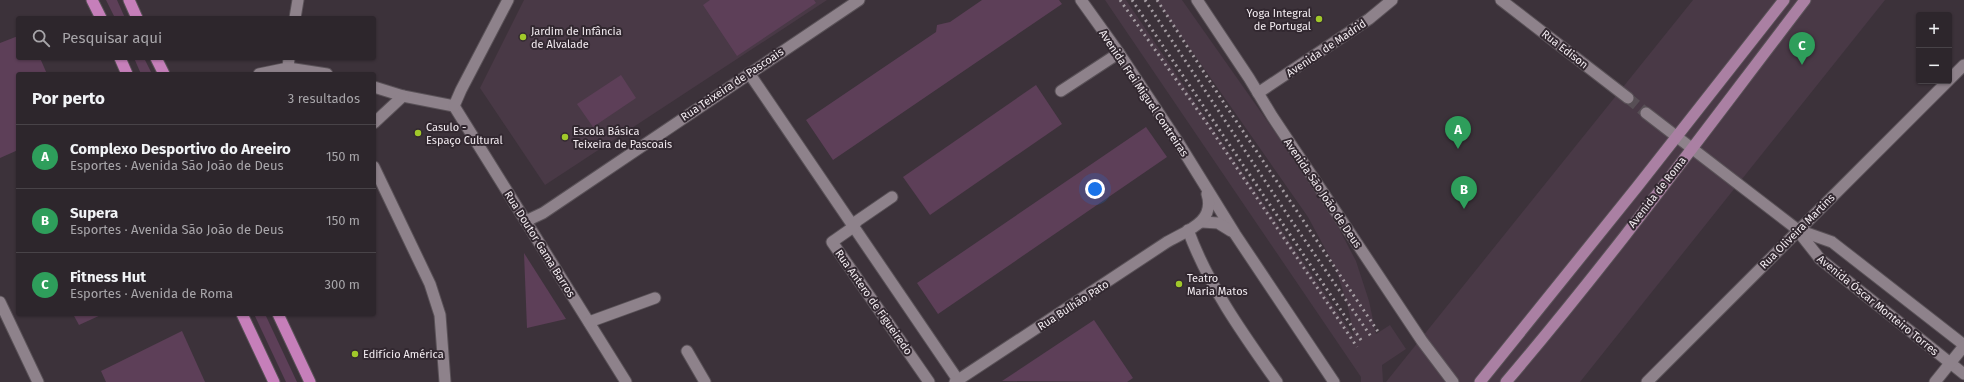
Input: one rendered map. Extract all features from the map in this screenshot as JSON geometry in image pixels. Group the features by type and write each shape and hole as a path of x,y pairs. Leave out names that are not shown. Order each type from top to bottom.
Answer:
{"main road":[{"path":"92,0 100,16"},
{"path":"129,0 137,16"},
{"name":"Avenida de Roma","path":"1506,382 1540,343 1805,0"},
{"name":"Avenida de Roma","path":"1480,382 1677,137 1781,1"},
{"path":"121,60 126,72"},
{"path":"157,60 163,72"},
{"path":"243,316 274,382"},
{"path":"279,316 310,382"}],"street":[{"path":"296,16 298,0"},
{"path":"376,88 403,96 454,106 508,0"},
{"name":"Rua Teixeira de Pascoais","path":"526,221 543,213 859,0"},
{"name":"Avenida Frei Miguel Contreiras","path":"1081,0 1119,53 1178,142 1205,188 1334,382"},
{"name":"Avenida São João de Deus","path":"1197,0 1422,341 1453,382"},
{"name":"Avenida de Madrid","path":"1258,93 1369,19 1392,0"},
{"name":"Rua Edison","path":"1501,0 1628,98"},
{"path":"1061,91 1119,53"},
{"path":"264,72 288,63 321,72"},
{"name":"Rua Oliveira Martins","path":"1952,78 1964,65"},
{"path":"749,73 852,228 957,381"},
{"name":"Rua Oliveira Martins","path":"1647,382 1946,84"},
{"path":"376,121 403,96"},
{"name":"Rua Doutor Gama Barros","path":"454,106 626,382"},
{"path":"1646,113 1677,137"},
{"name":"Avenida Óscar Monteiro Torres","path":"1677,137 1798,230 1820,259 1964,374"},
{"path":"376,171 430,284 440,315 445,382"},
{"name":"Avenida Frei Miguel Contreiras","path":"1205,188 1209,201 1209,209 1202,222 1218,223 1227,227 1235,234"},
{"path":"852,228 857,221 892,197"},
{"path":"1202,222 1188,230 1197,254 1213,285 1277,382"},
{"name":"Rua Antero de Figueiredo","path":"852,228 832,242 929,382"},
{"name":"Rua Bulhão Pato","path":"957,381 1188,230"},
{"name":"Avenida Óscar Monteiro Torres","path":"1798,230 1832,242 1964,346"},
{"path":"589,322 655,298"},
{"path":"0,302 38,382"},
{"path":"1935,382 1964,346"},
{"path":"686,352 705,382"}],"shaded area":[{"path":"106,0 117,0 124,16 114,16"},
{"name":"Escola Básica Teixeira de Pascoais","path":"524,0 827,0 545,185 480,88"},
{"path":"710,0 814,0 816,3 737,56 703,5"},
{"path":"982,0 1059,0 1062,4 833,160 806,120 936,32 937,25 950,22"},
{"path":"1105,0 1126,0 1354,337 1348,307 1336,269 1308,217 1156,0 1182,0 1327,206 1356,261 1369,301 1376,334 1390,325 1406,349 1382,365 1383,382 1361,382 1361,377"},
{"path":"1693,0 1885,0 1580,382 1386,382"},
{"path":"16,37 16,60 41,60 46,72 16,72 16,151 0,158 0,43"},
{"path":"135,60 145,60 151,72 140,72"},
{"path":"621,75 636,98 593,127 577,104"},
{"path":"1036,85 1062,124 930,215 903,177"},
{"path":"1146,127 1167,157 938,314 917,283"},
{"path":"524,253 566,319 527,328"},
{"path":"74,316 99,316 79,325"},
{"path":"255,316 266,316 297,382 286,382"},
{"path":"1094,320 1133,378 1127,382 1002,381"},
{"path":"182,331 205,382 106,382 101,371"}],"tunnel":[{"path":"1628,98 1646,113"}],"railway":[{"path":"1120,0 1206,122 1357,347"},
{"path":"1132,0 1363,343"},
{"path":"1145,0 1291,220 1372,338"},
{"path":"1157,0 1222,100 1379,333"}],"place":[{"name":"Yoga Integral de Portugal","path":"1319,19"},
{"name":"Jardim de Infância de Alvalade","path":"523,37"},
{"name":"Fitness Hut","path":"1802,65"},
{"name":"Casulo - Espaço Cultural","path":"418,133"},
{"name":"Escola Básica Teixeira de Pascoais","path":"565,137"},
{"name":"Complexo Desportivo do Areeiro","path":"1458,149"},
{"name":"Supera","path":"1464,209"},
{"name":"Teatro Maria Matos","path":"1179,284"},
{"name":"Edifício América","path":"355,354"}]}
